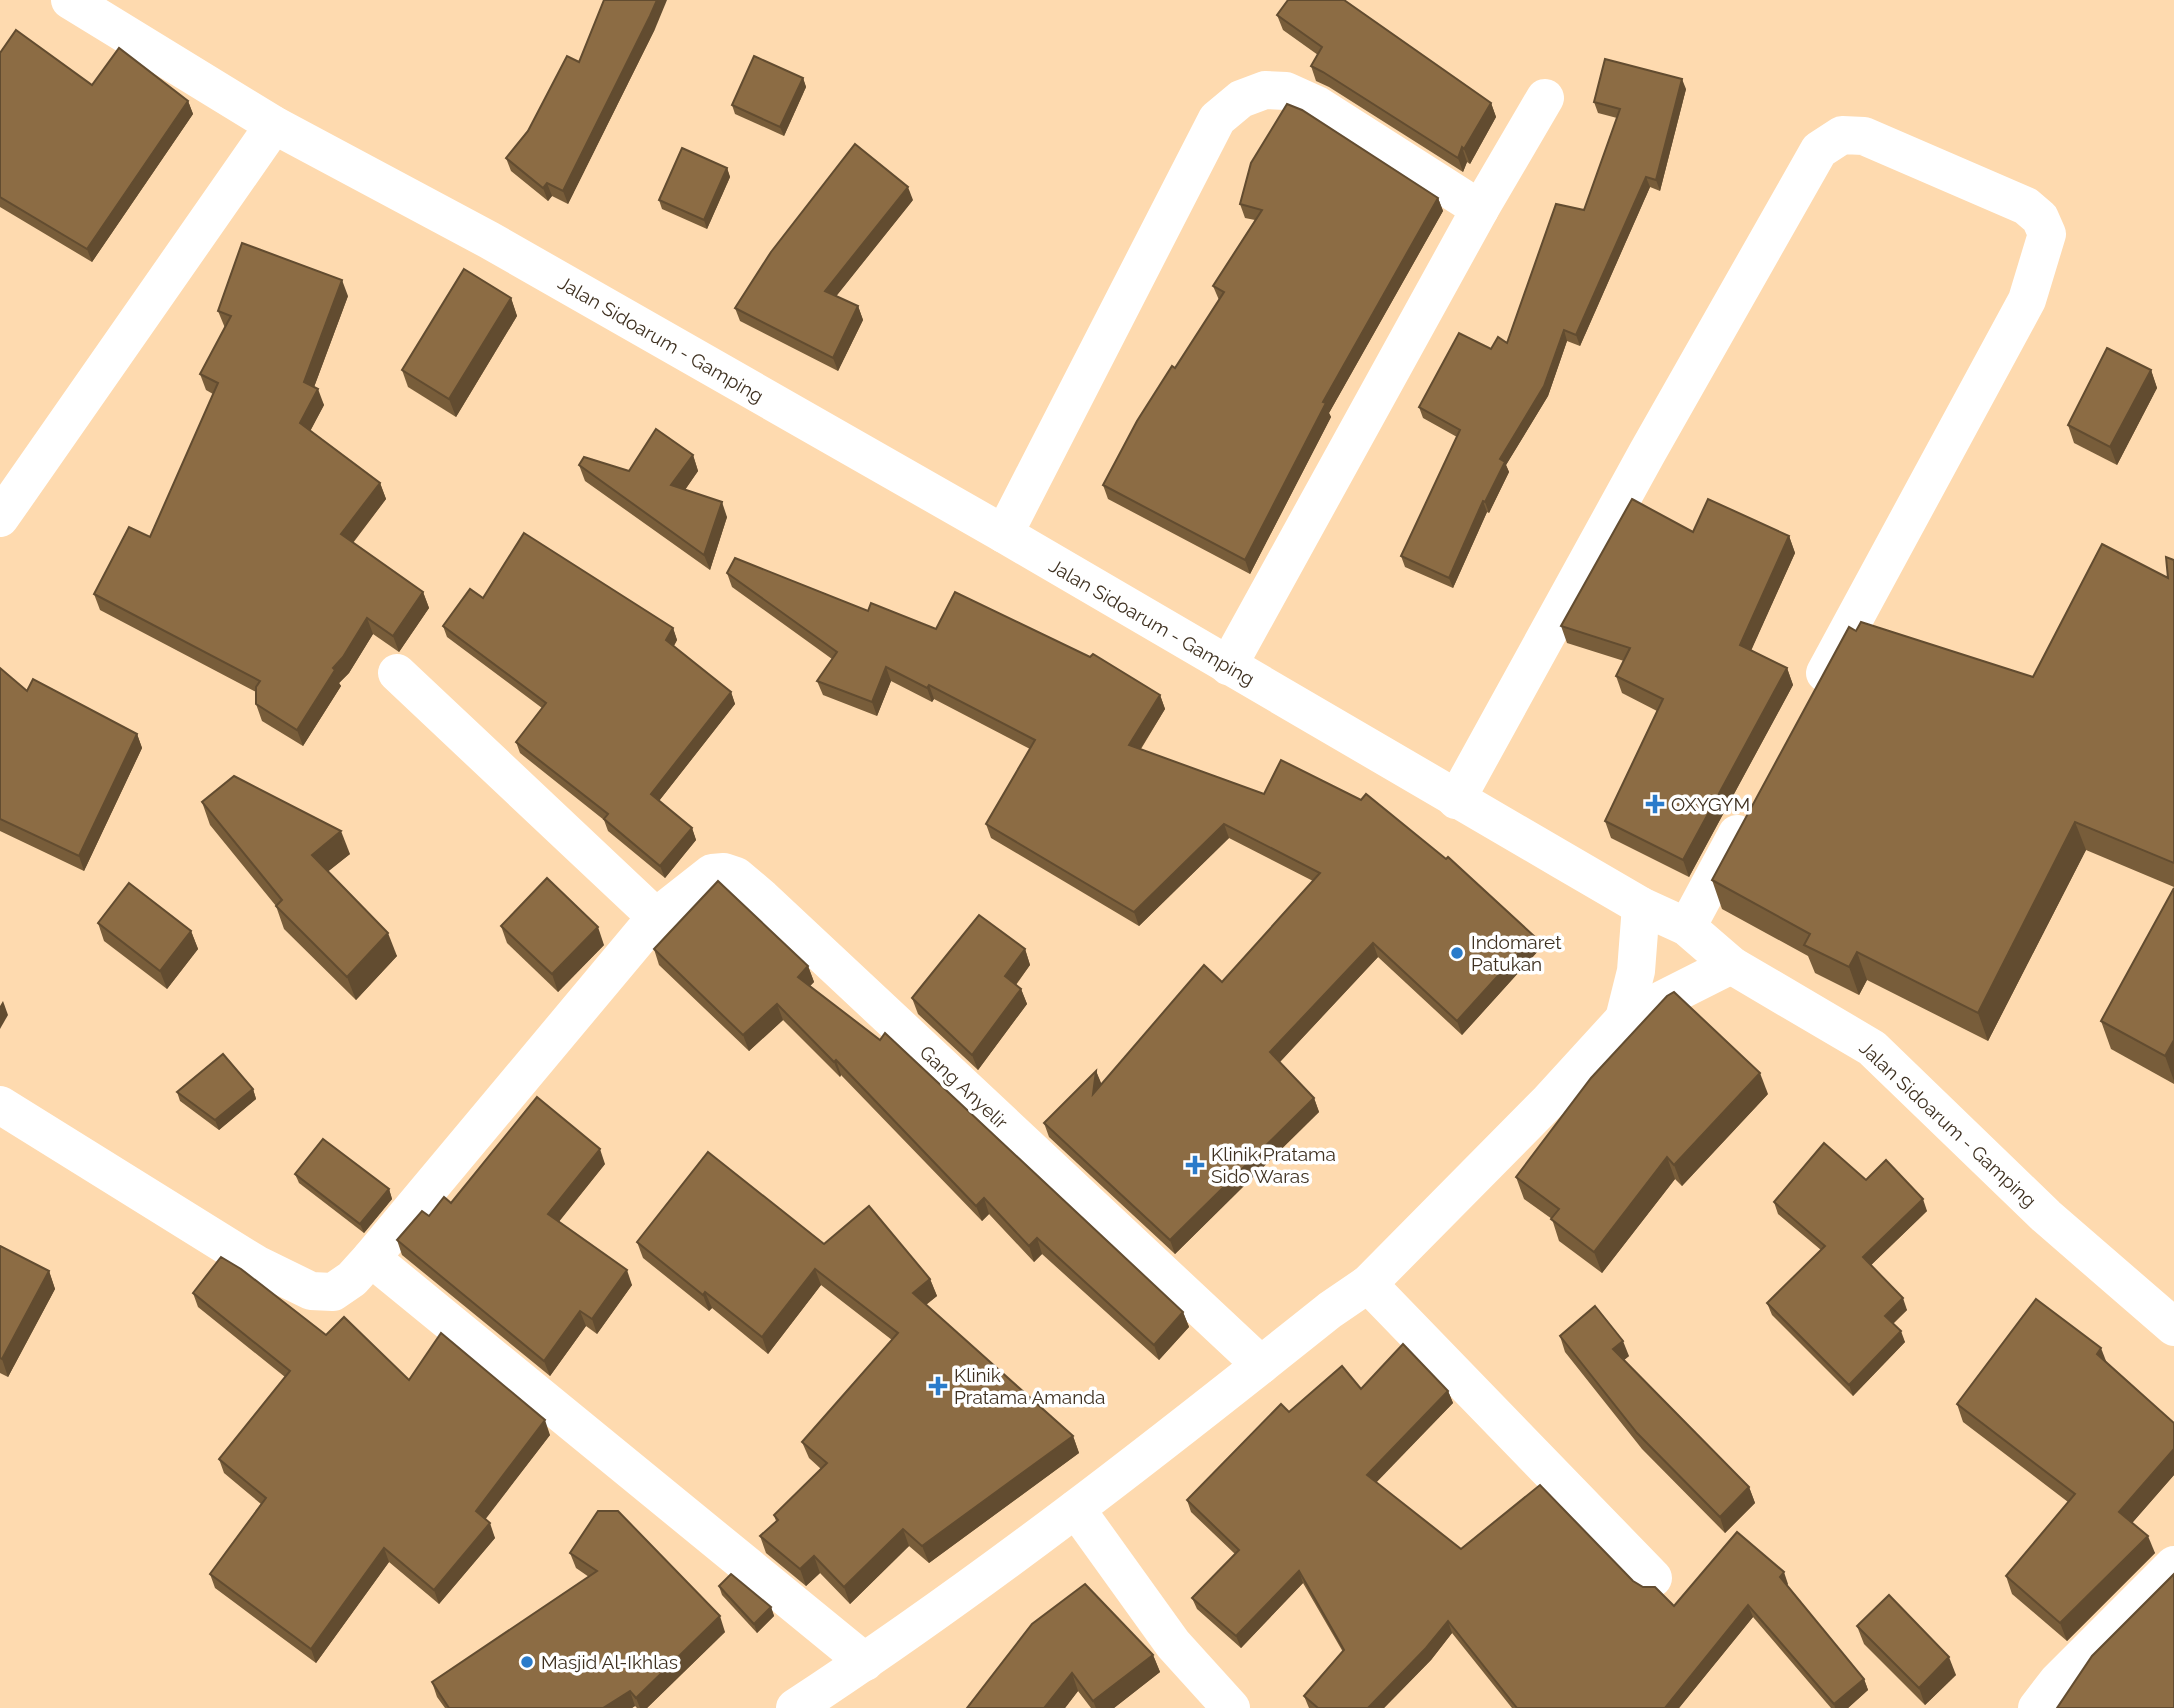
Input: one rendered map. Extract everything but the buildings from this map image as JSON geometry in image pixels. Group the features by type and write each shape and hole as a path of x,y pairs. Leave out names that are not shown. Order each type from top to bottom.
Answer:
{"street":[{"name":"Jalan Sidoarum - Gamping","path":"70,0 274,125 489,240 1004,534 1641,906 1687,927 1731,965 1872,1048 2046,1216 2174,1327"},
{"path":"1004,534 1217,119 1241,99 1265,90 1286,91 1317,105 1480,209"},
{"path":"1228,666 1480,209 1545,98"},
{"path":"0,518 274,125"},
{"path":"1457,800 1640,465 1819,150 1842,135 1864,136 2026,206 2040,218 2047,234 2027,300 1807,706"},
{"path":"397,673 656,917"},
{"path":"1687,927 1754,804"},
{"name":"Gang Anyelir","path":"0,1105 257,1264 311,1291 333,1292 352,1279 371,1258 656,917 712,873 724,872 736,876 1261,1365"},
{"path":"1624,1019 1636,971 1641,906"},
{"path":"795,1708 1023,1550 1330,1310 1368,1284 1549,1101 1624,1019 1731,965"},
{"path":"371,1258 865,1662"},
{"path":"1368,1284 1653,1578"},
{"path":"1076,1509 1174,1644 1231,1708"},
{"path":"2037,1708 2057,1682 2174,1565"}],"place":[{"name":"OXYGYM","path":"1655,804"},
{"name":"Indomaret Patukan","path":"1457,953"},
{"name":"Klinik Pratama Sido Waras","path":"1195,1165"},
{"name":"Klinik Pratama Amanda","path":"938,1386"},
{"name":"Masjid Al-Ikhlas","path":"527,1662"}]}
